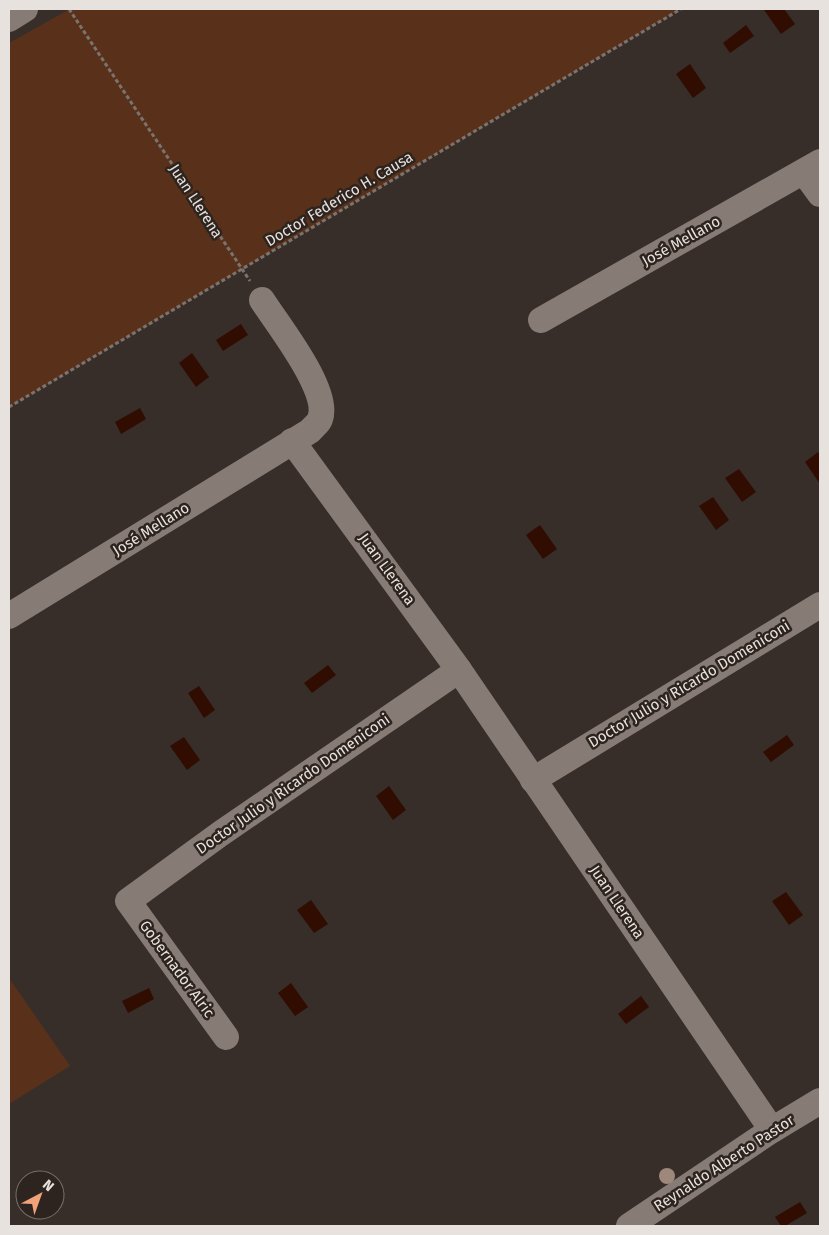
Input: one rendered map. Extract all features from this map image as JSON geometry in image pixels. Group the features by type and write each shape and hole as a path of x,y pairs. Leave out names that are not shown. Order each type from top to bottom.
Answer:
{"street":[{"path":"9,19 25,9"},
{"path":"812,167 820,194"},
{"name":"José Mellano","path":"541,320 812,167"},
{"path":"262,300 316,384 322,402 320,419 310,430 292,441"},
{"name":"José Mellano","path":"9,616 292,441"},
{"name":"Juan Llerena","path":"292,441 388,569 459,670 772,1130"},
{"name":"Doctor Julio y Ricardo Domeniconi","path":"533,780 820,605"},
{"name":"Doctor Julio y Ricardo Domeniconi","path":"128,901 220,834 459,670"},
{"name":"Gobernador Alric","path":"128,901 226,1037"},
{"name":"Reynaldo Alberto Pastor","path":"629,1226 772,1130 819,1105"}],"path":[{"name":"Juan Llerena","path":"69,9 262,300"},
{"name":"Doctor Federico H. Causa","path":"9,407 681,9"}],"shaded area":[{"path":"70,9 681,9 9,407 9,43"},
{"path":"784,9 795,24 781,34 764,10"},
{"path":"746,25 754,36 730,53 723,43"},
{"path":"690,64 706,88 693,98 676,74"},
{"path":"241,324 248,335 223,351 216,340"},
{"path":"192,353 209,377 196,387 179,363"},
{"path":"140,408 146,419 121,434 115,422"},
{"path":"818,452 820,455 820,484 805,462"},
{"path":"739,469 756,492 742,502 725,478"},
{"path":"713,497 729,520 716,530 699,506"},
{"path":"540,525 557,549 543,559 526,535"},
{"path":"328,665 336,675 312,693 304,683"},
{"path":"199,686 215,710 204,718 188,693"},
{"path":"787,735 794,745 771,762 763,752"},
{"path":"184,737 200,760 187,770 170,746"},
{"path":"389,786 406,810 393,820 376,796"},
{"path":"786,892 803,915 789,925 772,901"},
{"path":"311,900 328,924 314,933 297,910"},
{"path":"9,978 70,1066 9,1104"},
{"path":"291,983 308,1007 295,1016 278,993"},
{"path":"149,988 154,999 128,1013 122,1001"},
{"path":"641,996 649,1007 626,1024 618,1014"},
{"path":"800,1202 807,1213 785,1226 781,1226 775,1217"}]}
